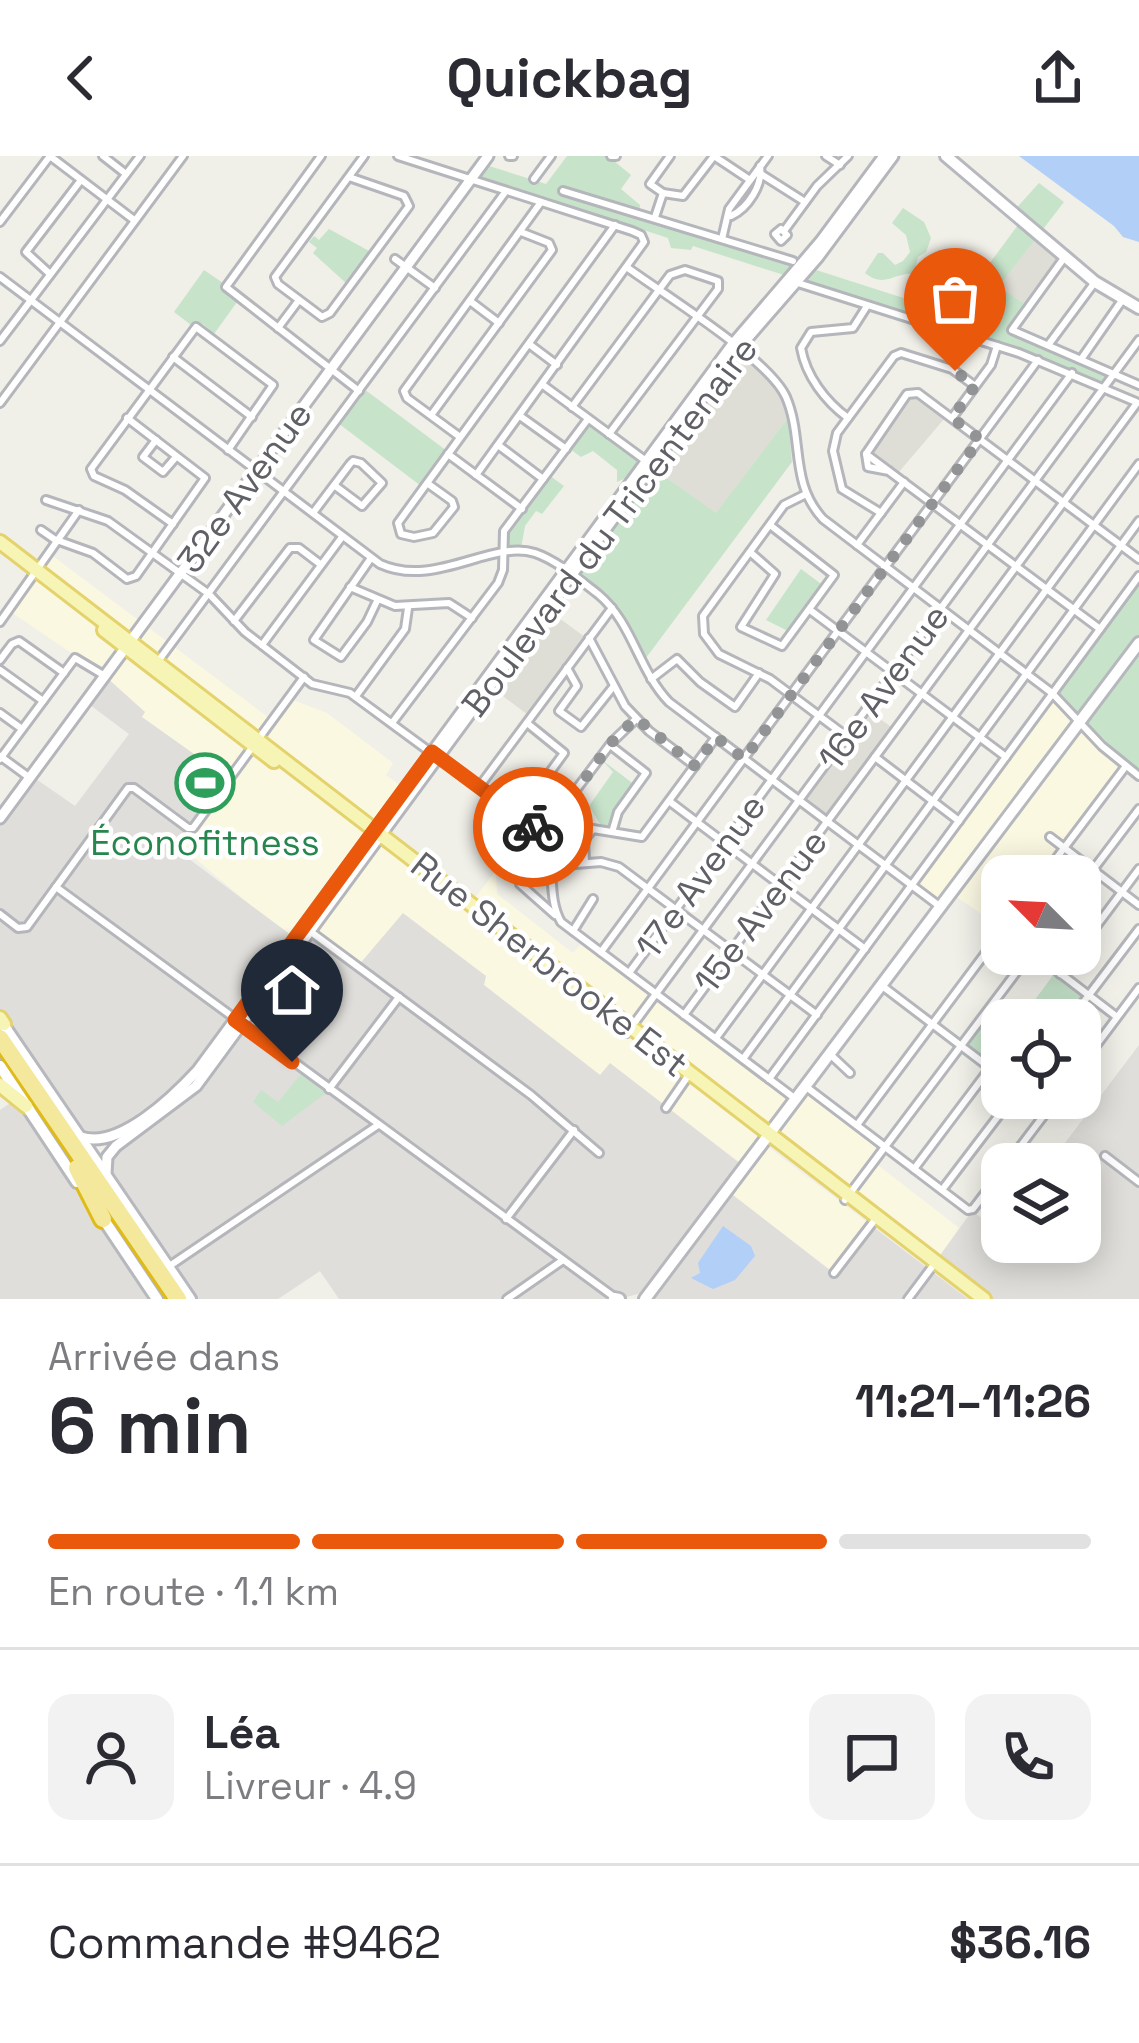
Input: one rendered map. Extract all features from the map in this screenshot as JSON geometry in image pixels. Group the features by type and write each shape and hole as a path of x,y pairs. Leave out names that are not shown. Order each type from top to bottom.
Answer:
{"highway":[{"path":"1,1025 174,1299"},
{"path":"0,1051 74,1144 111,1182"},
{"path":"74,1144 103,1219"}],"main road":[{"path":"946,156 1094,282 1139,308"},
{"name":"Rue Sherbrooke Est","path":"0,546 984,1299"},
{"path":"648,1297 1139,647"},
{"path":"0,1066 157,1299"},
{"path":"0,1085 26,1106"},
{"path":"111,1182 190,1299"},
{"name":"Rue Sherbrooke Est","path":"934,1264 974,1299"}],"street":[{"path":"0,222 50,156 135,220"},
{"path":"103,156 126,174"},
{"path":"0,341 140,156"},
{"path":"0,403 183,156"},
{"path":"321,156 226,287 359,391"},
{"path":"349,177 404,196 409,206 328,316 319,316 275,278 364,156"},
{"path":"398,156 643,238 643,247 476,475"},
{"name":"32e Avenue","path":"0,818 488,156"},
{"path":"534,179 551,156"},
{"path":"670,156 650,184 663,193 683,196 714,156 751,179"},
{"path":"722,239 729,209 768,156"},
{"path":"826,156 840,165"},
{"path":"775,255 779,241 786,238 784,231 805,202 848,156"},
{"name":"Boulevard du Tricentenaire","path":"843,218 884,156"},
{"name":"Boulevard du Tricentenaire","path":"111,1182 112,1149 196,1086 237,1022 704,388 893,156"},
{"path":"761,170 805,202"},
{"path":"729,217 738,213 760,183 761,170"},
{"path":"50,274 26,252 81,180"},
{"path":"156,664 506,191"},
{"path":"563,191 793,261"},
{"path":"655,217 663,193"},
{"path":"460,437 404,391 542,202"},
{"path":"427,483 454,507 433,533 401,534 398,523 460,437 529,344 615,225"},
{"path":"431,415 553,248 520,232"},
{"path":"1064,258 1012,330 1139,385"},
{"path":"395,259 435,288"},
{"path":"628,268 776,380 786,396 804,495 823,519 1052,693 1139,776"},
{"path":"572,407 670,275 680,270 720,285 609,434"},
{"path":"793,280 1038,360 1138,403"},
{"path":"2,282 371,558 395,570 416,572 533,552 567,573 612,608 669,702 941,907"},
{"path":"1049,344 1094,282"},
{"path":"1082,358 1123,299"},
{"path":"278,328 299,301"},
{"path":"470,302 499,323"},
{"path":"848,418 813,380 801,348 811,332 853,328 867,305"},
{"path":"173,524 125,490 92,474 92,466 198,327 272,382 228,449"},
{"name":"16e Avenue","path":"630,1030 1139,340"},
{"path":"529,344 557,365"},
{"path":"952,418 991,365 997,346"},
{"path":"881,513 846,494 838,483 833,446 848,418 898,353 952,369 975,386"},
{"path":"172,357 252,417"},
{"path":"601,952 1038,360"},
{"name":"17e Avenue","path":"628,973 1072,373"},
{"path":"543,385 649,464"},
{"path":"1100,629 866,454 866,449 912,392 1139,559"},
{"name":"15e Avenue","path":"683,1015 1138,403"},
{"path":"520,416 566,448"},
{"path":"40,530 88,550 129,580 153,553 205,478 127,418"},
{"path":"392,723 501,579 505,531 588,419"},
{"path":"156,440 143,457 145,462 165,472 177,456"},
{"path":"498,446 544,479"},
{"path":"448,454 522,509"},
{"path":"313,513 334,485 356,460 382,483 364,506 334,485"},
{"path":"716,1038 1139,464"},
{"path":"857,545 904,482"},
{"path":"804,495 784,505 703,616 704,634 715,650 791,694 846,736"},
{"path":"46,500 108,521 209,595 304,677 317,686 356,696 543,835 558,917"},
{"path":"0,622 79,510"},
{"path":"743,1059 1139,521"},
{"path":"750,552 775,574 741,628 782,646 834,574 770,525"},
{"path":"262,645 342,536"},
{"path":"234,621 290,548 299,548 321,565"},
{"path":"371,558 314,637 334,657 343,655 376,601"},
{"path":"770,1079 1139,577"},
{"path":"350,587 376,601 408,608 449,603 472,618"},
{"path":"356,696 405,629 408,608"},
{"path":"479,787 612,608"},
{"path":"810,610 1006,758"},
{"path":"589,638 613,687 636,718 695,766"},
{"path":"0,660 16,641 64,673"},
{"path":"30,778 0,758 78,658 105,676"},
{"path":"651,679 677,659 735,707 759,673"},
{"path":"567,668 577,686 559,711 581,727 613,687"},
{"path":"0,670 43,701"},
{"path":"0,914 23,929 128,788 193,828 304,677"},
{"path":"0,712 22,729"},
{"path":"636,718 610,745 517,874 526,892 573,932 797,1101"},
{"path":"518,816 564,751 526,723"},
{"path":"585,862 584,840 596,828 640,838 716,737"},
{"path":"610,745 646,773 618,812 613,829"},
{"path":"874,757 959,821"},
{"path":"1059,855 1126,766"},
{"path":"668,802 865,950"},
{"path":"1101,859 1139,809"},
{"path":"1050,837 1073,855"},
{"path":"551,866 614,864 817,1015"},
{"path":"1101,920 1139,869"},
{"path":"1101,876 1139,905"},
{"path":"56,887 616,1299"},
{"path":"573,932 593,899"},
{"path":"544,907 554,900"},
{"path":"307,928 599,1153"},
{"path":"1086,999 1139,929"},
{"path":"857,1125 981,959"},
{"path":"847,1198 1016,975"},
{"path":"1061,975 1118,1017"},
{"path":"883,986 981,1061"},
{"path":"1101,1039 1139,988"},
{"path":"329,1089 399,997"},
{"path":"831,1055 850,1073"},
{"path":"665,1108 688,1076"},
{"path":"914,1169 981,1080"},
{"path":"807,1088 970,1210 981,1196"},
{"name":"Boulevard du Tricentenaire","path":"74,1144 111,1138 171,1103"},
{"path":"942,1190 996,1119"},
{"path":"169,1267 378,1125"},
{"path":"506,1219 574,1130"},
{"path":"1105,1156 1139,1182"},
{"path":"834,1274 875,1220"},
{"path":"507,1299 562,1260"},
{"path":"908,1299 934,1264"}],"shaded area":[{"path":"1037,235 1064,258 1029,307 999,286"},
{"path":"738,353 779,390 788,418 716,514 654,469"},
{"path":"907,397 915,397 944,419 898,473 870,452"},
{"path":"50,554 268,717 288,698 327,713 393,763 386,775 405,789 376,829 37,571"},
{"path":"34,576 371,836 293,941 178,844 228,778 141,717 105,676 8,610"},
{"path":"548,610 585,637 528,715 491,687"},
{"path":"105,676 145,712 142,717 225,776 173,847 291,935 193,1070 106,1135 91,1136 81,1131 0,1011 0,822 33,777 75,806 129,734 86,702"},
{"path":"1052,693 1080,721 940,906 912,885"},
{"path":"867,710 893,728 829,816 803,797"},
{"path":"1083,731 1120,768 1058,855 984,855"},
{"path":"376,840 762,1137 742,1164 613,1066 603,1077 484,985 403,914 358,966 310,931"},
{"path":"981,859 981,914 954,895"},
{"path":"496,870 497,894 573,953 584,941 795,1099 805,1086 885,1146 874,1162 959,1228 936,1261 471,903"},
{"path":"403,913 486,976 484,985 600,1075 610,1063 742,1165 645,1292 619,1299 339,1299 320,1271 278,1299 196,1299 176,1269 178,1265 169,1259 109,1171 121,1146 179,1106 196,1086 310,931 358,966"},
{"path":"1139,1045 1139,1299 984,1299 936,1261 972,1211 981,1218 981,1263 1101,1263 1101,1143 1065,1143 1083,1119 1101,1119 1101,1095"},
{"path":"13,1101 152,1299 0,1299 0,1110"},
{"path":"768,1147 868,1223 832,1271 731,1194"},
{"path":"733,1195 831,1271 868,1223 968,1299 655,1299"}],"green space":[{"path":"567,156 608,156 631,175 621,189 640,205 640,216 796,265 787,276 693,246 691,250 671,248 668,238 479,176 486,165 546,184"},
{"path":"1039,183 1064,202 999,286 1029,307 1008,332 1109,375 1102,384 1017,349 803,280 813,269 955,310 1021,221 1012,213"},
{"path":"903,208 924,222 931,238 926,252 918,257 914,274 872,278 865,273 878,253 895,265 910,252 906,235 892,223"},
{"path":"329,229 371,252 347,284 313,253 317,248 309,242 314,236 319,240"},
{"path":"962,251 989,261 955,308 928,296"},
{"path":"204,270 223,283 222,290 237,302 214,334 174,312"},
{"path":"364,389 447,451 421,486 338,423"},
{"path":"788,418 792,462 643,662 616,613 575,574 654,469 716,513"},
{"path":"589,424 640,462 630,476 617,482 617,470 593,451 581,457 570,449"},
{"path":"549,475 564,486 542,514 536,511 525,526 521,548 505,550 508,531"},
{"path":"801,569 824,586 790,632 766,620"},
{"path":"1139,576 1139,643 1080,721 1052,693"},
{"path":"1139,656 1139,771 1087,724"},
{"path":"602,760 635,785 608,826 600,824 589,806 613,772"},
{"path":"1053,975 1084,996 1082,999 1036,999"},
{"path":"981,1026 981,1056 968,1046"},
{"path":"301,1074 326,1093 282,1126 253,1102 261,1090 278,1102"}],"water":[{"path":"1019,156 1139,156 1139,242 1123,237"},
{"path":"723,1226 751,1246 755,1256 735,1280 713,1289 691,1278 700,1273 698,1263"}],"way so far":[{"path":"533,827 543,835 612,742 636,718 695,766 716,737 744,759 980,439 952,418 975,386 955,371"}],"place":[{"name":"Éconofitness","path":"205,783"}],"route":[{"path":"292,1062 235,1020 432,752 533,827"}]}
